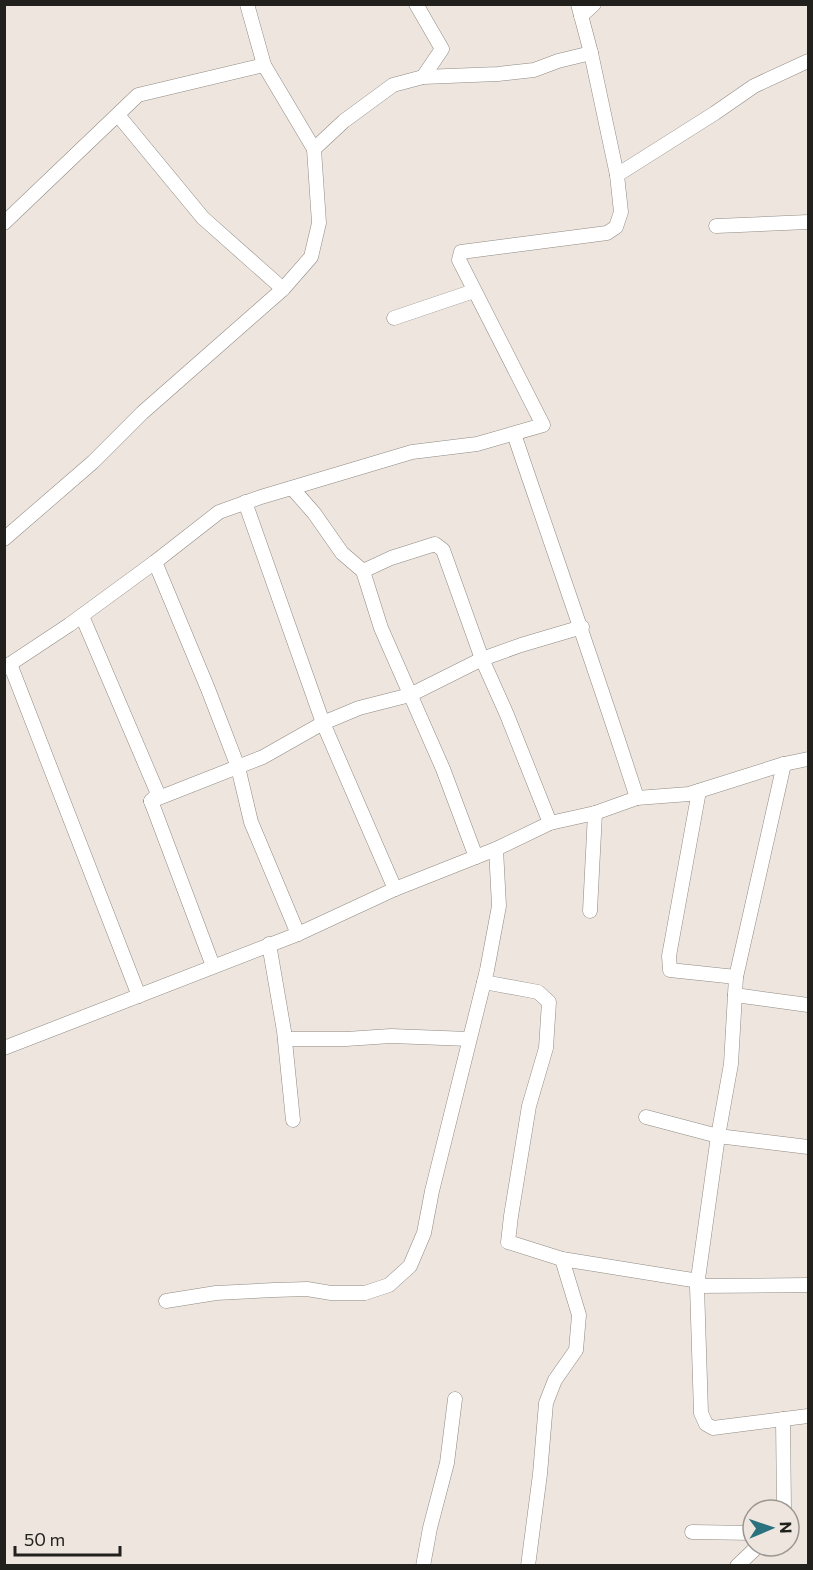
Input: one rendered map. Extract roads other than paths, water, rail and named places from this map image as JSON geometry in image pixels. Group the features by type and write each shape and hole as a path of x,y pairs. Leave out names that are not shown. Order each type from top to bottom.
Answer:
{"street":[{"path":"4,539 93,462 142,413 283,289 311,257 319,223 314,149 264,64 247,4"},
{"path":"416,4 442,49 423,77"},
{"path":"139,996 8,666 82,616 219,512 245,502 412,452 477,444 543,425 459,260 461,252 607,233 616,227 621,212 617,175 591,53 579,10 594,4"},
{"path":"314,149 344,121 393,85 423,77 534,70 591,53"},
{"path":"617,175 754,86 808,61"},
{"path":"4,223 138,95 264,64"},
{"path":"118,115 203,218 283,289"},
{"path":"716,226 808,222"},
{"path":"394,318 474,291"},
{"path":"514,434 582,627 638,798"},
{"path":"292,488 314,513 342,553 363,572 381,628 443,769 476,857"},
{"path":"245,502 323,723 395,889"},
{"path":"363,572 392,558 435,544 443,550 482,660 507,715 550,823"},
{"path":"155,562 238,767 252,822 298,934"},
{"path":"82,616 158,794 151,801"},
{"path":"151,801 263,757 323,723 359,708 410,695 482,660 521,645 582,627"},
{"path":"4,1048 298,934 395,889 496,849 550,823 595,813 638,798 689,794 784,764 808,759"},
{"path":"784,764 736,977 731,1064 718,1136 698,1283 701,1413 706,1424 713,1428 808,1416"},
{"path":"699,791 669,956 670,969 736,977"},
{"path":"151,801 213,966"},
{"path":"590,910 595,813"},
{"path":"166,1301 216,1293 274,1290 307,1289 331,1293 365,1293 389,1285 410,1266 424,1233 432,1191 484,982 499,906 496,849"},
{"path":"270,944 285,1039 293,1119"},
{"path":"484,982 538,992 549,1002 546,1048 530,1106 510,1216 508,1242 562,1259 698,1283 808,1285"},
{"path":"735,995 808,1005"},
{"path":"285,1039 391,1036 469,1039"},
{"path":"646,1117 718,1136 808,1147"},
{"path":"528,1566 540,1474 546,1403 555,1380 576,1350 579,1315 562,1259"},
{"path":"423,1566 430,1528 447,1463 455,1399"},
{"path":"783,1419 784,1498"},
{"path":"692,1532 741,1533"}]}
